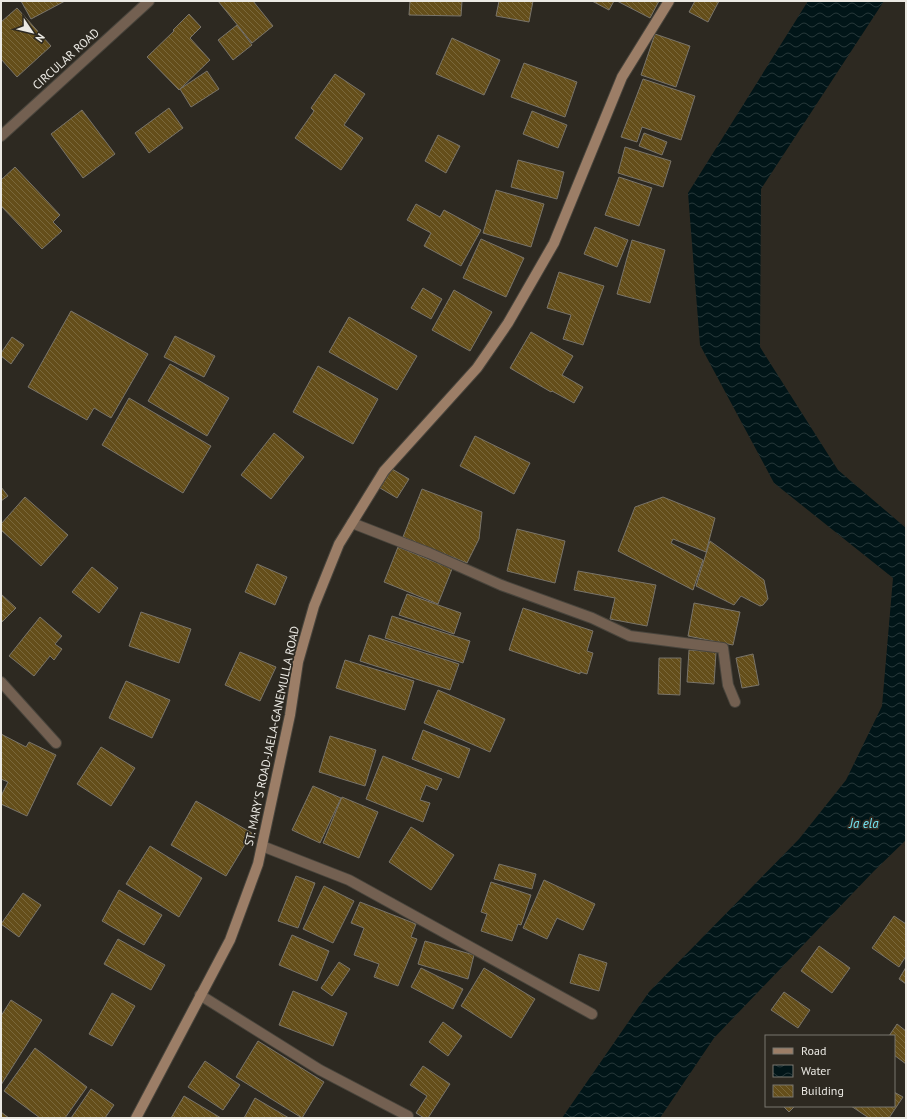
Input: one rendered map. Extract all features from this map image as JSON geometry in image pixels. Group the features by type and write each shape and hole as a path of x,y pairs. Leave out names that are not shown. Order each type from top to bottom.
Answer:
{"main road":[{"name":"ST. MARY'S ROAD-JAELA-GANEMULLA ROAD","path":"136,1118 230,940 258,864 300,654 314,606 339,544 384,471 477,368 512,317 554,243 622,77 669,1"}],"street":[{"name":"CIRCULAR ROAD","path":"1,136 149,1"},
{"path":"352,522 429,553 501,585 592,618 630,636 723,648 728,685 735,702"},
{"path":"1,682 56,743"},
{"path":"262,846 349,880 592,1014"},
{"path":"200,995 320,1070 408,1116"}],"water":[{"name":"Ja ela","path":"808,1 884,1 761,189 760,347 838,470 906,528 906,840 874,871 714,1038 660,1118 562,1118 649,992 799,839 846,780 882,706 893,578 774,483 700,345 688,193"}],"building":[{"path":"21,1 65,1 31,19"},
{"path":"218,1 253,1 273,26 252,43"},
{"path":"410,1 462,1 461,16 409,15"},
{"path":"499,1 533,1 529,22 496,16"},
{"path":"592,1 614,1 609,10"},
{"path":"617,1 659,1 650,18"},
{"path":"695,1 719,1 708,22 689,12"},
{"path":"17,8 51,46 17,77 1,59 1,22"},
{"path":"189,14 201,27 190,38 210,60 179,90 147,57"},
{"path":"237,25 252,45 233,60 218,40"},
{"path":"655,34 690,46 676,87 641,75"},
{"path":"452,38 500,60 484,95 436,74"},
{"path":"524,63 577,82 565,117 511,97"},
{"path":"207,71 219,89 191,107 180,89"},
{"path":"335,74 365,94 344,125 363,138 341,170 295,138 314,111 311,108"},
{"path":"643,79 695,96 681,140 642,127 637,142 621,137"},
{"path":"169,108 183,128 149,153 135,133"},
{"path":"82,110 115,154 83,178 51,134"},
{"path":"532,111 567,125 558,148 523,134"},
{"path":"644,133 667,142 662,155 639,146"},
{"path":"438,135 460,146 446,173 425,161"},
{"path":"625,147 671,161 663,187 618,173"},
{"path":"518,160 564,172 557,199 511,187"},
{"path":"15,167 60,215 53,222 62,231 42,249 1,206 1,180"},
{"path":"619,177 652,188 639,226 605,215"},
{"path":"496,190 544,204 531,247 483,233"},
{"path":"416,204 440,217 444,210 481,230 461,266 424,246 431,233 407,220"},
{"path":"595,227 628,240 617,267 584,254"},
{"path":"481,239 524,258 506,297 463,278"},
{"path":"632,240 665,250 650,303 617,294"},
{"path":"559,272 604,286 583,345 563,339 571,315 547,308"},
{"path":"423,288 442,299 431,319 411,308"},
{"path":"454,290 492,312 470,351 432,330"},
{"path":"71,311 148,354 111,418 94,408 87,420 28,387"},
{"path":"349,317 417,356 397,390 329,352"},
{"path":"531,332 573,356 562,375 583,387 574,403 552,391 551,392 510,368"},
{"path":"175,336 215,356 204,377 164,357"},
{"path":"12,337 24,345 11,364 1,356 1,353"},
{"path":"170,364 229,398 207,436 148,401"},
{"path":"318,366 378,399 353,444 293,412"},
{"path":"129,398 211,446 183,493 102,445"},
{"path":"274,433 304,457 271,499 241,475"},
{"path":"475,436 530,463 514,494 460,466"},
{"path":"392,469 409,479 397,498 380,488"},
{"path":"1,487 8,496 1,501"},
{"path":"422,489 482,512 479,539 467,563 403,537"},
{"path":"25,497 68,535 41,566 1,530 1,524"},
{"path":"663,497 715,518 706,552 673,539 671,543 703,560 693,590 618,551 635,507"},
{"path":"517,529 565,541 555,583 507,571"},
{"path":"710,541 764,580 768,599 763,605 760,606 741,596 734,605 696,586"},
{"path":"398,547 452,569 438,604 384,582"},
{"path":"257,564 287,577 275,605 245,592"},
{"path":"92,567 118,588 99,613 72,592"},
{"path":"578,571 656,585 647,626 610,619 615,598 574,590"},
{"path":"1,594 16,608 1,623"},
{"path":"407,594 461,613 454,634 399,615"},
{"path":"694,603 740,612 733,645 688,636"},
{"path":"523,608 593,631 587,651 593,653 587,674 580,672 580,674 509,650"},
{"path":"141,612 191,629 179,663 129,646"},
{"path":"392,616 470,641 463,663 385,638"},
{"path":"40,617 62,636 55,644 62,649 54,660 50,656 34,676 9,656"},
{"path":"369,635 459,664 450,690 360,661"},
{"path":"689,650 716,652 714,684 687,682"},
{"path":"240,652 276,667 260,701 225,685"},
{"path":"753,654 759,685 742,688 736,658"},
{"path":"659,658 681,658 680,695 658,694"},
{"path":"345,660 414,681 405,710 336,688"},
{"path":"126,681 170,700 152,738 109,718"},
{"path":"438,690 505,719 490,752 424,723"},
{"path":"423,730 470,749 459,778 412,759"},
{"path":"1,734 26,747 29,742 56,755 27,816 1,804 1,796 8,782 1,779"},
{"path":"330,736 376,750 365,786 319,772"},
{"path":"101,747 135,768 111,806 77,784"},
{"path":"383,756 442,779 437,790 426,785 420,800 430,803 423,822 366,799"},
{"path":"313,786 341,798 320,843 292,830"},
{"path":"342,797 378,812 359,858 323,843"},
{"path":"196,801 252,833 226,876 171,845"},
{"path":"411,827 454,855 431,890 389,862"},
{"path":"150,846 202,878 179,917 126,884"},
{"path":"499,864 536,874 532,889 494,879"},
{"path":"296,876 315,883 298,928 278,921"},
{"path":"544,880 595,904 583,930 557,918 547,939 523,928"},
{"path":"491,882 531,895 521,925 518,924 512,941 481,931 487,914 481,912"},
{"path":"324,886 354,901 333,943 303,929"},
{"path":"119,890 162,915 144,945 102,921"},
{"path":"23,893 41,905 19,937 1,924"},
{"path":"360,902 416,924 411,937 417,939 398,986 374,977 379,964 354,955 364,928 351,923"},
{"path":"894,916 906,924 906,956 899,967 872,948"},
{"path":"292,935 329,951 317,981 279,965"},
{"path":"118,939 165,965 151,990 104,964"},
{"path":"425,941 474,955 468,979 418,964"},
{"path":"819,946 850,968 832,993 801,971"},
{"path":"579,954 607,963 599,991 570,983"},
{"path":"339,962 350,969 332,996 321,988"},
{"path":"906,967 906,984 899,979"},
{"path":"421,968 463,989 453,1009 411,987"},
{"path":"484,968 535,999 511,1038 461,1006"},
{"path":"293,991 347,1013 333,1046 279,1025"},
{"path":"784,992 810,1010 798,1028 771,1010"},
{"path":"112,993 135,1006 112,1046 89,1034"},
{"path":"11,1000 42,1020 1,1085 1,1016"},
{"path":"443,1022 462,1036 448,1056 429,1042"},
{"path":"897,1024 906,1031 906,1064 895,1056 895,1035 890,1035"},
{"path":"258,1041 324,1082 302,1118 236,1077"},
{"path":"35,1048 87,1087 65,1118 40,1118 4,1091"},
{"path":"205,1061 240,1085 223,1110 188,1087"},
{"path":"423,1066 450,1084 428,1118 424,1118 416,1113 427,1096 410,1085"},
{"path":"91,1089 114,1105 105,1118 71,1118"},
{"path":"895,1093 903,1097 889,1118 869,1118 852,1107 895,1107"},
{"path":"184,1096 221,1118 171,1118"},
{"path":"255,1098 289,1118 244,1118"},
{"path":"784,1107 794,1107 789,1112"},
{"path":"1,1112 9,1118 1,1118"}]}
